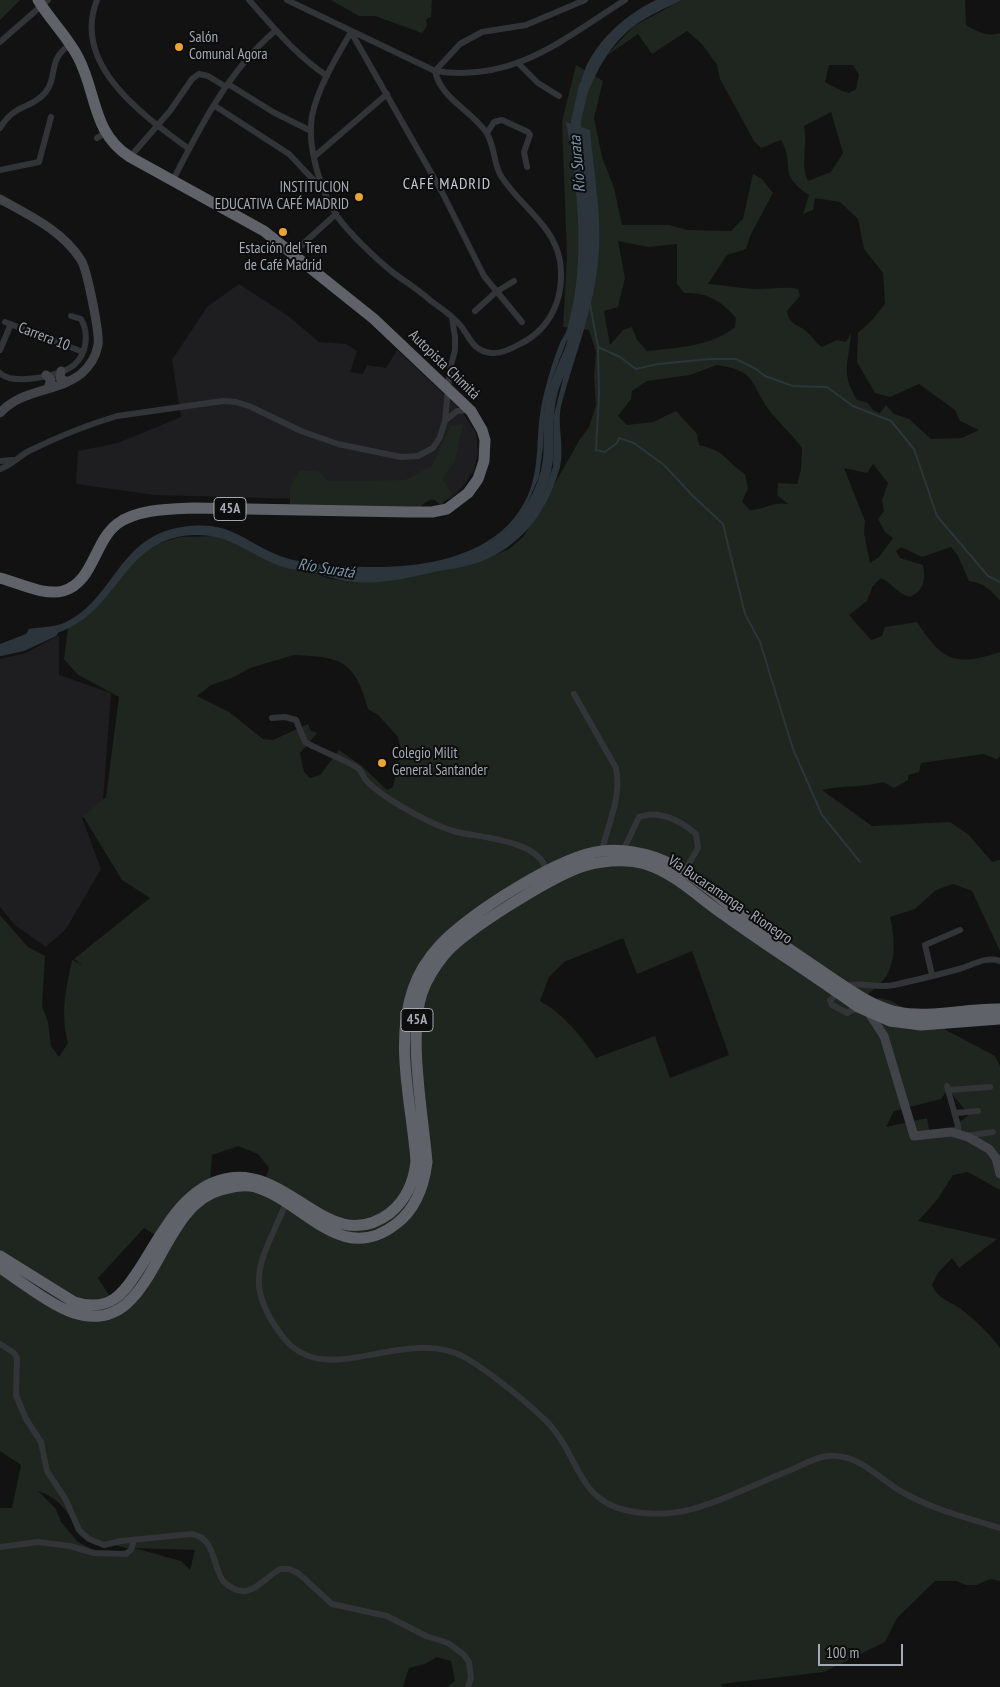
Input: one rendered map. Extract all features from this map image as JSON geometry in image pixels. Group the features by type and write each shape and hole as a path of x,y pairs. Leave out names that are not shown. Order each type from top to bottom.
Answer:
{"highway":[{"name":"Autopista Chimitá","path":"0,578 47,591 58,592 69,588 83,578 102,541 116,525 136,516 159,511 194,508 432,512 447,509 468,493 481,471 485,440 482,430 471,411 366,313 293,253 264,231 130,157 101,136 99,120 82,67 71,44 43,2"},
{"name":"Vía Bucaramanga - Rionegro","path":"0,1256 74,1302 101,1304 112,1301 126,1288 158,1237 179,1210 210,1183 223,1179 248,1177 265,1182 284,1190 328,1220 344,1226 369,1224 391,1212 405,1197 414,1179 415,1146 405,1043 407,1012 413,988 426,964 439,946 457,929 546,870 575,858 602,851 623,851 653,857 684,872 710,888 744,917 841,989 858,1007 869,1013 890,1021 941,1024 974,1019 1000,1019"},
{"name":"Vía Bucaramanga - Rionegro","path":"0,1268 74,1312 97,1316 113,1313 127,1305 138,1294 172,1234 197,1204 212,1193 245,1186 255,1187 286,1203 325,1230 343,1237 358,1238 389,1230 410,1210 425,1180 427,1162 416,1034 422,992 433,970 446,953 461,940 521,899 579,868 611,861 643,864 663,872 686,885 725,916 841,989 882,1008 906,1013 1000,1009"}],"street":[{"path":"97,0 93,11 92,32 102,66 130,102 157,126 189,149"},
{"path":"249,0 275,31 307,62 327,76"},
{"path":"288,0 435,71 457,75 486,73 519,64 565,39 625,0"},
{"path":"435,71 460,44 482,32 526,25 586,0"},
{"path":"0,42 43,2"},
{"path":"173,180 189,149 227,86 241,67 275,31"},
{"path":"351,32 327,76 312,115 311,131 314,156 325,193 336,214 390,271 452,318 480,350 492,353 504,351 524,342 545,325 552,315 561,293 560,260 555,244 544,227 500,174 487,133 444,91 435,71"},
{"path":"351,32 442,192 484,276 522,322"},
{"path":"0,128 16,109 44,94 50,82 58,55 71,44"},
{"path":"519,64 538,83 559,96"},
{"path":"130,157 176,104 192,79 199,74 208,76 311,131"},
{"path":"314,156 387,94"},
{"path":"215,106 289,154 325,193"},
{"path":"0,170 39,162 51,117"},
{"path":"487,133 494,122 502,120 528,132 530,135 524,152 527,167"},
{"path":"0,199 41,222 63,240 82,261 98,344 92,360 85,370 67,382 20,397 0,412"},
{"path":"293,253 336,214"},
{"path":"475,311 496,292 514,281"},
{"path":"0,372 3,376 16,380 46,375 74,366 83,352 86,338 82,321 71,316"},
{"path":"0,469 9,466 14,460 46,443 117,416 223,401 249,406 301,431 331,441 401,457 418,456 433,448 440,437 445,421 455,337 452,318"},
{"name":"Carrera 10","path":"0,350 8,323 83,352"},
{"path":"434,375 450,369"},
{"path":"61,371 60,378 67,382"},
{"path":"46,375 51,380 48,388"},
{"path":"445,421 457,411 471,411"},
{"path":"0,461 14,460"},
{"path":"574,694 617,774 617,794 613,816 602,851"},
{"path":"272,718 285,717 296,720 305,742 359,769 366,780 411,813 458,832 521,846 539,856 544,862 546,870"},
{"path":"623,851 639,817 648,813 659,815 682,823 696,834 698,848 684,872"},
{"path":"932,975 925,945 960,930"},
{"path":"841,989 851,984 883,987 960,969 980,960 1000,961"},
{"path":"869,1013 884,1036 914,1136 942,1133 960,1135 992,1132"},
{"path":"884,1036 884,1027 890,1021"},
{"path":"960,1135 948,1088 990,1087"},
{"path":"955,1113 978,1111"},
{"path":"960,1135 989,1149 996,1158 1000,1174"},
{"path":"286,1203 262,1261 258,1276 259,1294 268,1315 284,1338 298,1353 316,1360 340,1360 394,1350 436,1347 460,1355 531,1407 552,1427 584,1484 596,1494 625,1511 667,1514 703,1508 825,1456 856,1460 903,1493 956,1516 1000,1528"},
{"path":"0,1344 14,1353 17,1358 16,1395 26,1419 41,1442 47,1471 66,1500 80,1530 90,1539 104,1545 191,1534 200,1536 208,1543 222,1581 227,1585 240,1589 259,1587 280,1569 293,1570 332,1604 387,1616 458,1649 468,1662 471,1670 468,1687"},
{"path":"0,1548 38,1542 70,1546 94,1553 126,1554 131,1550 134,1540"}],"shaded area":[{"path":"0,0 20,0 0,20"},
{"path":"331,0 432,0 431,17 426,19 427,26 422,33 375,16 359,16"},
{"path":"682,0 965,0 966,25 983,33 1000,33 1000,601 987,588 979,583 969,581 958,556 951,547 922,557 901,547 896,551 900,558 923,565 924,580 921,588 910,597 901,593 881,578 872,587 867,601 849,615 871,640 882,636 885,627 917,622 934,645 951,657 972,659 1000,652 1000,756 997,759 983,754 921,763 919,772 908,775 908,780 894,788 883,782 822,790 872,826 950,822 969,835 992,862 1000,860 1000,951 972,891 953,884 936,890 915,909 890,917 894,946 890,968 881,983 855,1004 880,998 891,1001 995,1056 1000,1066 1000,1190 968,1172 953,1175 937,1200 918,1221 997,1239 959,1268 952,1258 938,1273 932,1285 938,1294 979,1324 1000,1348 1000,1581 990,1579 977,1585 966,1585 956,1581 935,1581 897,1618 885,1642 824,1672 721,1684 722,1687 447,1687 455,1681 451,1661 437,1657 425,1664 409,1668 403,1687 0,1687 0,1508 12,1508 21,1465 0,1451 0,915 28,947 45,956 42,1006 48,1022 51,1046 59,1057 68,1043 64,1012 72,960 84,966 74,959 150,898 122,880 83,816 106,797 119,697 77,674 64,659 68,628 85,617 100,602 140,555 157,544 180,537 216,536 236,542 278,565 315,573 330,579 356,582 472,565 509,549 523,537 580,439 589,427 596,405 594,376 596,352 589,330 563,327 567,256 562,121 576,65 603,81 594,118 602,157 614,188 622,225 669,225 687,230 731,231 743,219 753,174 762,179 773,193 751,234 746,249 727,255 708,284 755,289 798,289 800,296 787,311 793,323 805,330 822,347 837,340 846,342 851,333 847,374 857,400 868,403 873,410 880,413 886,405 894,414 909,419 931,439 962,438 979,430 960,421 955,410 919,384 890,397 875,393 857,362 858,333 885,304 883,273 864,249 858,219 840,202 815,198 813,210 803,214 809,195 793,181 781,140 761,148 754,141 720,79 717,65 702,44 687,31 652,54 638,34 606,56 634,26","holes":["829,65 853,65 859,75 856,89 849,93 825,82","831,112 843,153 831,172 808,181 804,161 804,126","618,241 648,247 677,244 677,284 684,293 707,296 719,302 736,318 735,327 716,338 694,345 647,351 637,340 632,327 623,330 610,345 604,311 618,307 625,278","717,365 746,374 769,410 802,448 801,470 797,484 778,483 777,495 788,504 783,503 750,510 742,502 748,488 745,474 720,453 699,445 697,434 676,411 653,422 627,425 618,416 631,399 632,391 647,381 690,375","873,464 888,483 882,500 884,511 878,519 885,532 893,538 879,557 870,563 864,534 865,521 844,468 867,473","294,655 335,660 344,665 352,671 358,681 368,709 378,715 398,737 401,750 393,787 387,790 362,766 339,750 320,775 310,778 304,772 300,753 317,733 311,731 308,724 273,740 263,739 229,712 197,696 211,685 232,678 250,668","623,938 637,974 692,951 729,1055 670,1078 655,1036 596,1058 571,1026 557,1012 540,1001 549,977 564,962","948,1089 969,1115 942,1135 930,1134 927,1118 886,1127 894,1111 941,1099","238,1146 258,1154 269,1168 264,1183 210,1183 212,1155","144,1228 158,1237 112,1300 98,1278","38,1491 53,1498 64,1508 80,1536 130,1549 103,1555 78,1542 61,1522 56,1509","134,1548 195,1550 190,1570 181,1561"]},
{"path":"239,284 288,316 319,342 346,344 357,351 350,372 363,374 367,365 386,368 397,350 461,410 476,433 478,452 474,470 463,486 450,499 407,502 155,495 76,484 78,451 118,443 181,417 172,360 207,307"},
{"path":"463,424 455,461 442,479 452,494 441,505 432,498 417,509 290,507 290,486 300,471 318,470 327,481 405,480 432,466 450,426"},
{"path":"59,635 59,675 111,693 103,800 82,818 101,869 66,929 46,947 15,925 0,907 0,659 26,653"}],"water":[{"path":"656,0 682,0 634,26 613,47 591,84 575,125 579,91 584,72 589,60 604,39 624,20"},
{"path":"566,122 590,130 598,200 599,254 594,288 586,321 560,410 562,451 560,467 548,499 539,514 518,539 490,557 469,565 395,580 355,582 282,567 222,539 197,535 183,536 151,548 128,570 97,607 76,624 44,638 0,648 0,644 26,634 29,629 62,624 82,612 96,599 130,555 144,542 161,533 182,527 212,526 224,529 280,556 301,562 365,567 393,567 432,562 469,551 502,531 524,504 530,490 536,464 541,408 552,367 566,332 574,302 578,250 577,198","holes":["567,340 571,347 554,415 553,467 544,492 522,524 504,539 522,515 539,477 545,406 551,381"]}],"waterway":[{"name":"Río Surata","path":"576,138 576,121 584,86"},
{"path":"590,304 598,347 599,394 596,450 605,452 617,443 619,438 634,443 664,465 723,524 745,614 760,642 793,749 822,815 860,862"},
{"name":"Río Suratá","path":"496,545 523,518 537,496 542,483 548,459 551,400 574,334"},
{"path":"598,347 620,357 636,369 658,364 710,359 736,359 765,376 793,386 827,387 853,406 891,421 914,449 937,516 988,576 1000,582"},
{"name":"Río Suratá","path":"0,651 23,646 53,632"}],"place":[{"name":"Salón Comunal Agora","path":"179,47"},
{"name":"INSTITUCION EDUCATIVA CAFÉ MADRID","path":"359,197"},
{"name":"Estación del Tren de Café Madrid","path":"283,232"},
{"name":"Colegio Milit General Santander","path":"382,763"}],"district":[{"name":"CAFÉ MADRID","path":"447,184"}]}
